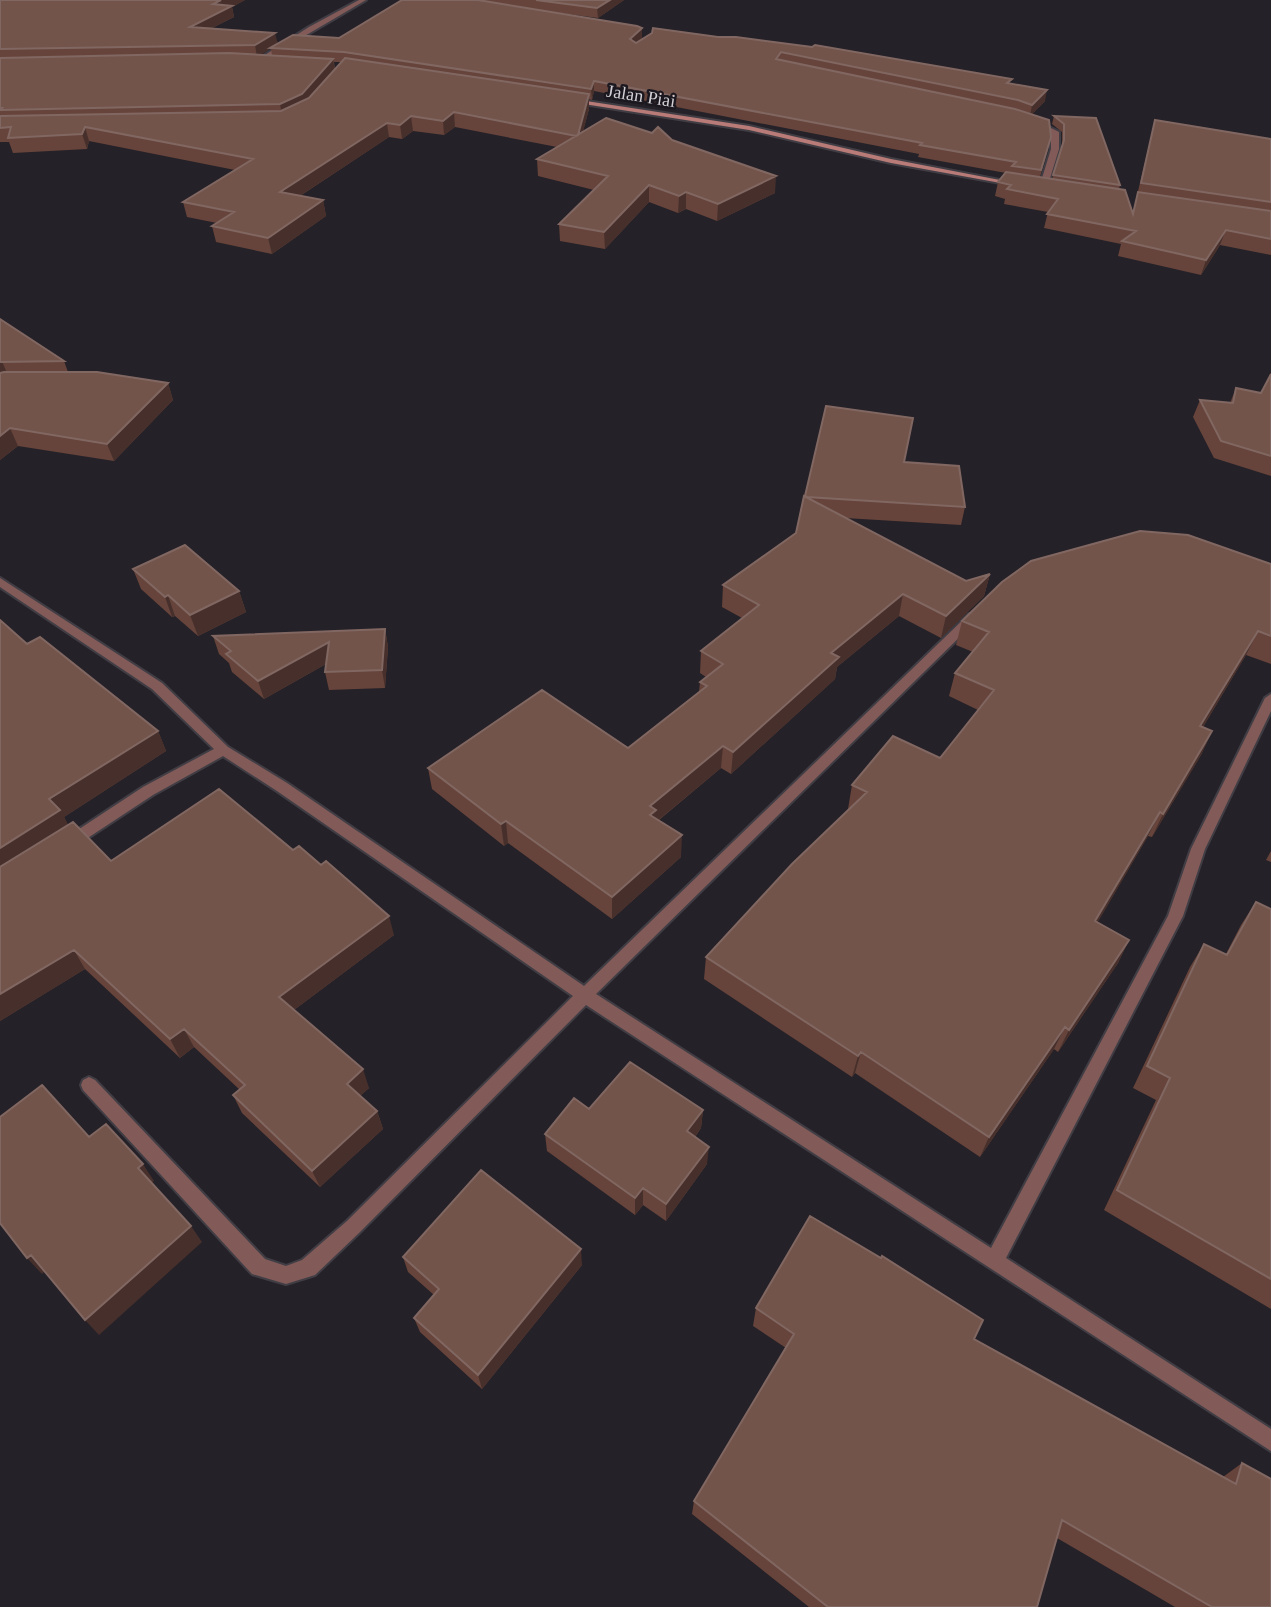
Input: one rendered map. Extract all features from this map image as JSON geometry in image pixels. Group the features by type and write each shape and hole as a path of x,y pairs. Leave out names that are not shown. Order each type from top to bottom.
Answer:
{"street":[{"path":"260,60 363,0"},
{"path":"246,60 273,61"},
{"name":"Jalan Piai","path":"559,99 749,128 968,176 1056,190"},
{"path":"1025,118 1055,132 1055,149 1043,188"},
{"path":"0,582 157,686 223,750 282,787 584,995 1271,1441"},
{"path":"89,1085 259,1267 286,1275 308,1268 353,1227 584,995 981,610"},
{"path":"994,1261 1175,916 1198,849 1271,698"},
{"path":"51,854 148,791 223,750"}],"building":[{"path":"0,0 221,0 213,4 232,6 190,27 275,33 255,45 0,49"},
{"path":"402,0 478,0 637,26 642,28 630,39 636,43 652,33 653,28 812,47 815,45 1012,79 1007,83 1047,90 1032,105 781,52 776,59 1015,109 1049,120 1051,137 1041,170 1012,166 1016,162 920,145 922,143 594,81 591,89 344,52 270,48 293,35 339,38"},
{"path":"536,0 610,0 597,8"},
{"path":"229,53 333,59 302,94 280,104 0,110 0,58"},
{"path":"345,58 589,94 576,136 454,112 443,121 411,116 400,125 387,123 280,192 323,200 268,238 212,226 234,212 183,202 253,159 85,127 82,134 8,138 11,127 0,128 0,116 281,111 309,98"},
{"path":"1054,116 1096,118 1120,185 1053,175 1064,140 1064,124"},
{"path":"606,118 652,133 658,127 672,140 776,176 718,204 686,192 679,196 649,185 604,232 559,224 608,176 537,159"},
{"path":"1155,120 1271,139 1271,202 1141,183"},
{"path":"1006,172 1125,190 1133,214 1138,192 1271,211 1271,239 1226,230 1206,260 1122,241 1136,231 1047,214 1058,199 1007,189 1011,185 998,182"},
{"path":"0,319 64,361 0,362"},
{"path":"97,372 168,383 107,444 10,428 0,436 0,373"},
{"path":"1271,374 1271,456 1221,441 1200,400 1233,403 1236,388 1261,393"},
{"path":"826,406 913,418 904,462 959,466 965,507 805,496"},
{"path":"804,496 966,581 990,574 946,616 903,594 831,653 839,657 733,752 723,746 650,806 656,810 650,815 682,835 612,897 506,821 501,824 428,768 542,690 628,748 707,686 700,682 723,664 701,651 759,605 723,585 796,533"},
{"path":"1140,531 1188,535 1271,564 1271,636 1258,631 1200,726 1212,731 1095,921 1129,940 1069,1030 1065,1027 989,1137 861,1052 858,1056 706,957 792,864 867,792 852,785 893,736 940,758 994,690 955,673 989,632 962,621 1002,582 1031,561"},
{"path":"185,545 239,591 190,615 133,569"},
{"path":"0,620 27,644 40,637 158,731 49,799 60,810 0,848"},
{"path":"385,629 382,670 325,672 329,642 258,681 226,654 231,651 213,636"},
{"path":"219,789 293,850 299,846 321,865 326,861 389,916 279,997 363,1069 347,1084 377,1111 312,1171 233,1095 245,1085 184,1029 170,1039 74,950 0,994 0,867 73,822 111,861"},
{"path":"1256,902 1271,909 1271,1279 1117,1190 1170,1078 1147,1066 1204,944 1227,955"},
{"path":"630,1062 703,1110 687,1131 709,1147 666,1204 643,1188 635,1198 545,1134 574,1098 589,1109"},
{"path":"42,1085 89,1137 106,1124 143,1164 138,1168 191,1226 85,1320 31,1255 27,1258 0,1223 0,1117"},
{"path":"481,1170 581,1249 478,1375 414,1318 439,1289 403,1257"},
{"path":"810,1216 881,1258 882,1256 983,1320 974,1339 1236,1484 1242,1463 1271,1479 1271,1607 1212,1607 1062,1520 1037,1607 828,1607 694,1501 794,1334 756,1308"}]}
